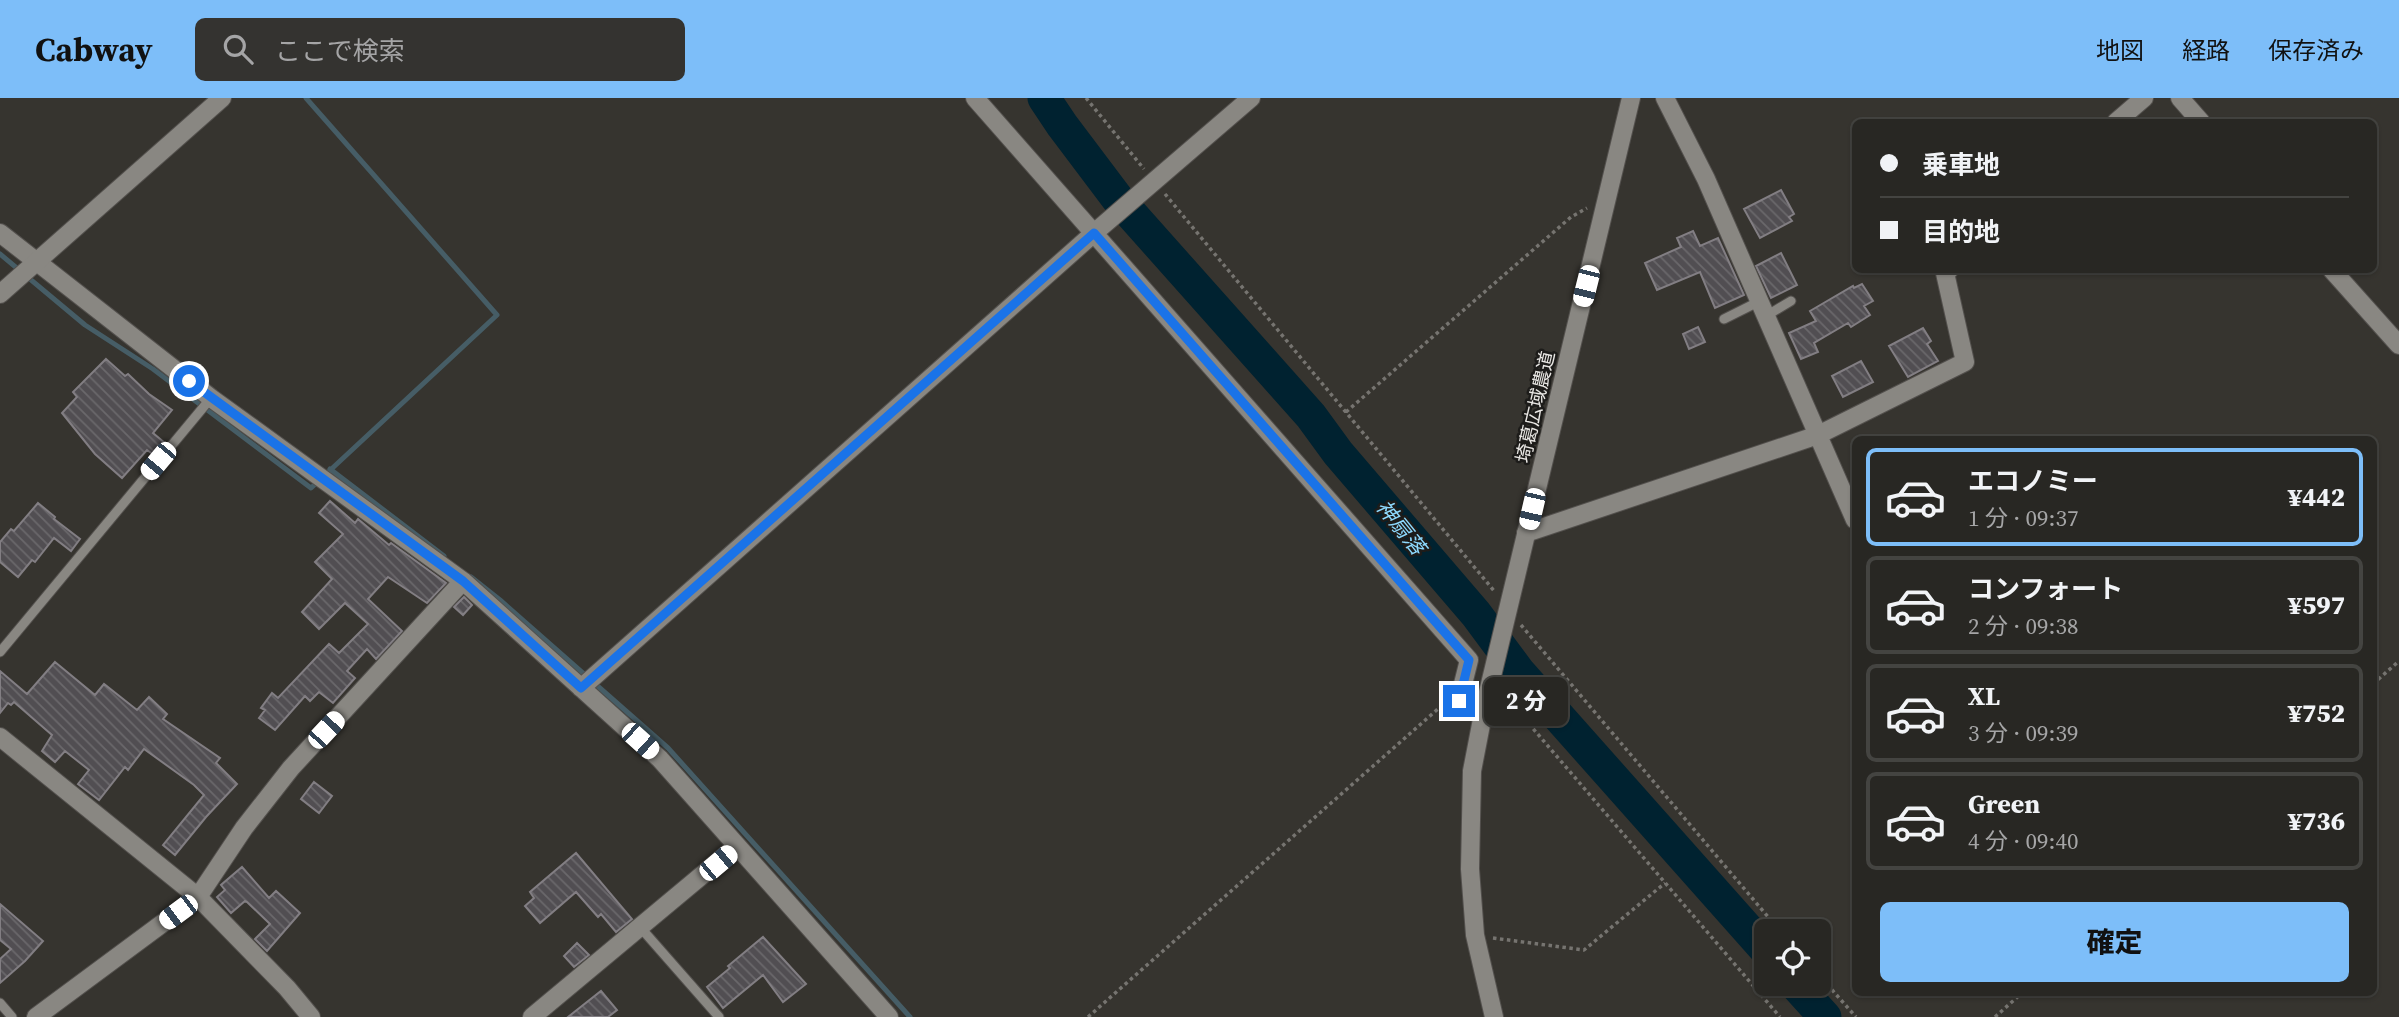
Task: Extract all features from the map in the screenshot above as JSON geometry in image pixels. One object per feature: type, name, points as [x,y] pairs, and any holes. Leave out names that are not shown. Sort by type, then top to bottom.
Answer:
[{"type":"street","points":[[0,293],[222,98]]},
{"type":"street","points":[[975,98],[1469,660],[1459,701],[1484,709]]},
{"type":"street","points":[[581,688],[1094,233],[1251,98]]},
{"type":"street","name":"埼葛広域農道","points":[[1494,1017],[1475,935],[1470,869],[1472,771],[1484,709],[1631,98]]},
{"type":"street","points":[[1665,98],[1706,179],[1852,513]]},
{"type":"street","points":[[2120,119],[2144,98]]},
{"type":"street","points":[[2180,98],[2198,119]]},
{"type":"street","points":[[0,233],[211,398],[463,581],[660,759],[889,1017]]},
{"type":"street","points":[[1526,533],[1818,435],[1965,362],[1945,273]]},
{"type":"street","points":[[2335,273],[2399,345]]},
{"type":"street","points":[[36,1017],[198,897],[244,828],[291,768],[463,581]]},
{"type":"street","points":[[0,737],[198,897],[287,988],[311,1017]]},
{"type":"street","points":[[532,1017],[737,846]]},
{"type":"lane","points":[[1724,319],[1791,301]]},
{"type":"lane","points":[[0,652],[211,398]]},
{"type":"lane","points":[[640,927],[719,1017]]},
{"type":"lane","points":[[0,1003],[12,1017]]},
{"type":"path","points":[[1086,98],[1770,919]]},
{"type":"path","points":[[1346,412],[1571,217],[1607,197]]},
{"type":"path","points":[[2377,680],[2399,661]]},
{"type":"path","points":[[1491,680],[1780,1017]]},
{"type":"path","points":[[1088,1017],[1439,708],[1459,701]]},
{"type":"path","points":[[1475,935],[1584,950],[1665,883]]},
{"type":"path","points":[[1831,989],[1856,1017]]},
{"type":"path","points":[[1995,1017],[2019,996]]},
{"type":"building","points":[[1781,190],[1794,214],[1789,217],[1792,221],[1760,238],[1744,209]]},
{"type":"building","points":[[1693,231],[1700,246],[1718,238],[1744,295],[1715,308],[1700,272],[1657,290],[1645,263],[1681,247],[1677,238]]},
{"type":"building","points":[[1781,253],[1797,285],[1771,298],[1756,266]]},
{"type":"building","points":[[1862,284],[1873,301],[1864,306],[1870,315],[1851,327],[1848,323],[1814,343],[1818,352],[1801,359],[1789,333],[1816,321],[1810,311],[1853,286],[1854,288]]},
{"type":"building","points":[[1698,327],[1705,342],[1689,349],[1683,334]]},
{"type":"building","points":[[1923,328],[1931,341],[1927,344],[1938,361],[1908,377],[1889,346]]},
{"type":"building","points":[[106,359],[172,410],[153,433],[165,443],[154,455],[147,450],[122,478],[95,454],[62,413],[77,397],[73,392]]},
{"type":"building","points":[[1861,361],[1873,382],[1843,397],[1832,376]]},
{"type":"building","points":[[330,501],[355,523],[358,519],[389,545],[391,543],[446,583],[427,603],[388,577],[368,599],[402,631],[376,659],[367,649],[347,671],[355,678],[333,703],[319,692],[310,701],[305,696],[275,730],[259,718],[265,710],[261,708],[272,693],[278,698],[329,644],[339,653],[368,624],[345,603],[319,629],[302,612],[332,579],[315,562],[343,534],[319,513]]},
{"type":"building","points":[[38,503],[80,539],[71,551],[54,538],[35,562],[32,560],[18,577],[0,562],[0,542],[11,529],[14,531]]},
{"type":"building","points":[[464,597],[472,605],[463,615],[454,607]]},
{"type":"building","points":[[55,662],[95,695],[104,684],[137,710],[149,697],[167,714],[163,719],[220,758],[216,763],[237,784],[175,855],[163,845],[204,795],[194,785],[144,749],[128,770],[125,767],[99,800],[78,784],[89,770],[65,751],[55,762],[42,751],[52,735],[14,702],[11,705],[8,703],[0,713],[0,671],[27,694]]},
{"type":"building","points":[[314,782],[332,796],[319,813],[301,799]]},
{"type":"building","points":[[576,853],[632,919],[616,932],[601,914],[598,917],[576,892],[540,923],[525,906],[534,898],[530,892]]},
{"type":"building","points":[[242,867],[269,898],[276,891],[300,913],[267,951],[255,939],[270,924],[247,902],[231,913],[217,897],[225,890],[221,885]]},
{"type":"building","points":[[0,904],[43,941],[0,983],[0,959],[11,949],[0,940]]},
{"type":"building","points":[[763,937],[806,984],[783,1002],[763,975],[723,1008],[707,987]]},
{"type":"building","points":[[577,943],[589,955],[574,967],[564,956]]},
{"type":"building","points":[[601,991],[617,1010],[608,1017],[568,1017]]},
{"type":"waterway","points":[[0,254],[85,325],[153,369],[311,488],[497,315],[306,98]]},
{"type":"waterway","name":"神扇落","points":[[1044,98],[1117,198],[1311,416],[1338,453],[1476,614],[1519,672],[1754,936]]},
{"type":"waterway","points":[[330,469],[444,556]]},
{"type":"waterway","points":[[471,577],[668,748],[910,1017]]},
{"type":"waterway","name":"神扇落","points":[[1806,996],[1825,1017]]},
{"type":"route","points":[[189,381],[463,581],[581,688],[1094,233],[1469,660],[1459,701]]}]
